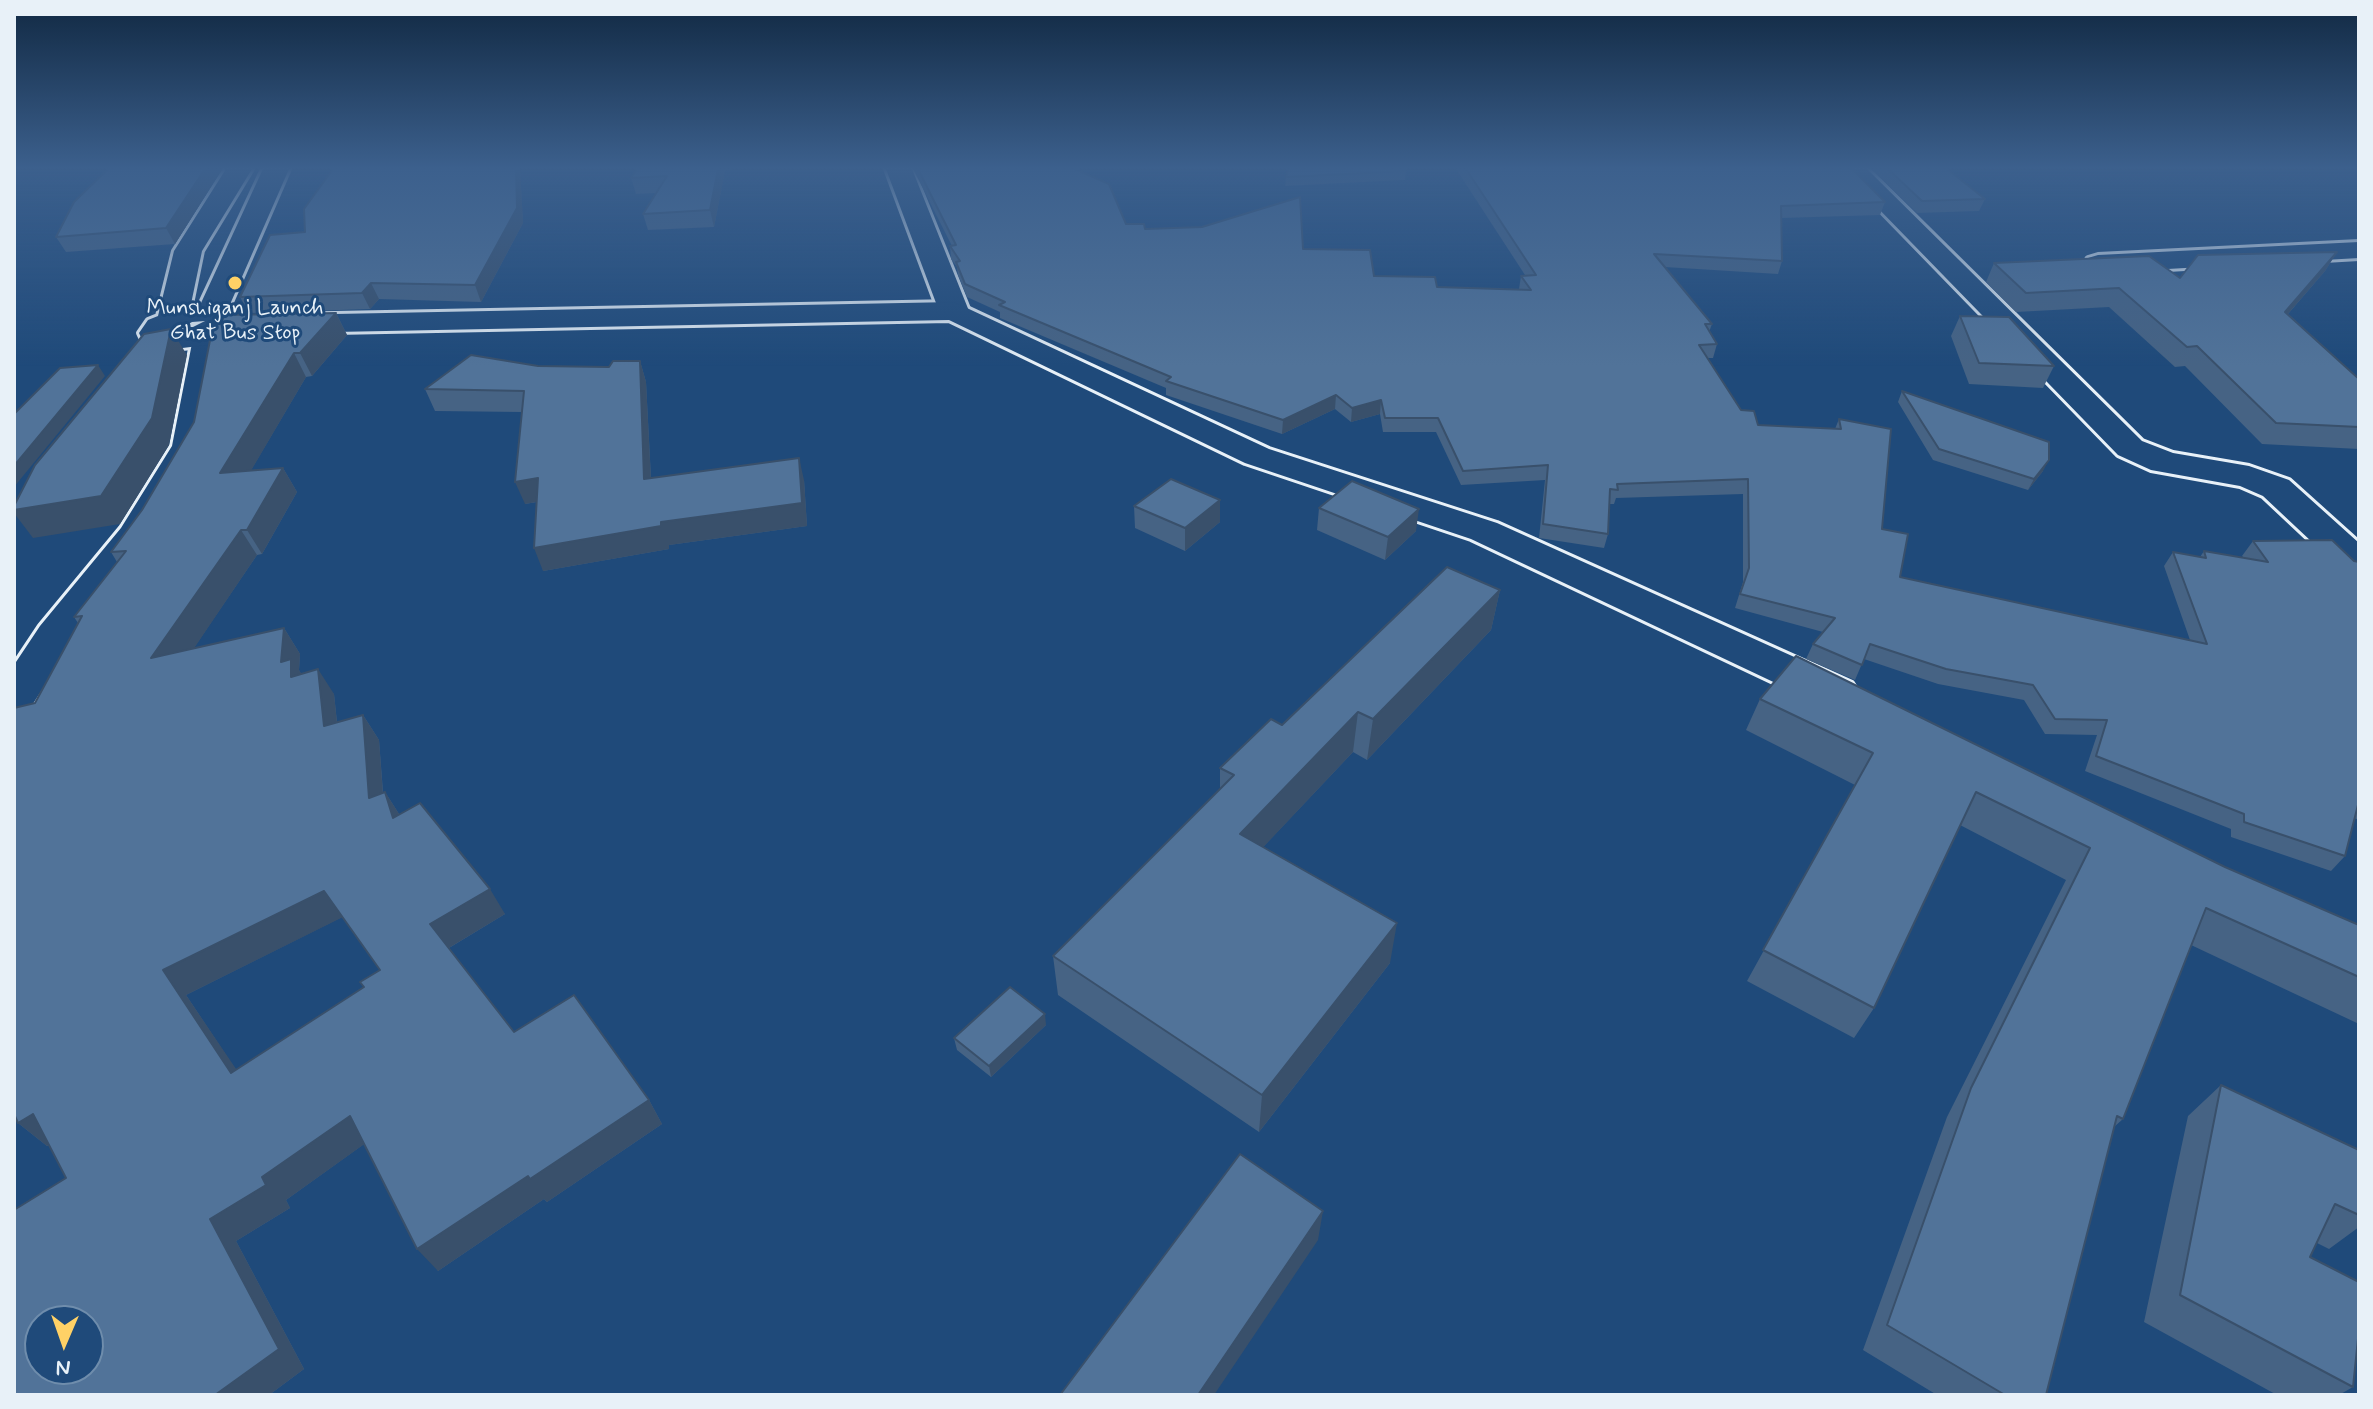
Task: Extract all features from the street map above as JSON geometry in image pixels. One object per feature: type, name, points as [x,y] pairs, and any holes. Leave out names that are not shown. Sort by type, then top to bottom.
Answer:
[{"type":"main road","points":[[198,235],[188,251],[155,340],[183,315],[214,324],[954,311],[1257,456],[1484,531],[1871,709]]},
{"type":"main road","points":[[14,699],[55,636],[137,533],[189,446],[214,324],[250,235]]},
{"type":"main road","points":[[924,235],[954,311]]},
{"type":"main road","points":[[1928,235],[1971,272],[2130,448],[2164,462],[2249,477],[2276,488],[2359,564]]},
{"type":"main road","points":[[2064,266],[2359,250]]},
{"type":"building","points":[[270,235],[502,235],[475,285],[371,283],[362,293],[240,297]]},
{"type":"building","points":[[951,235],[1302,235],[1303,249],[1370,250],[1374,276],[1435,277],[1437,287],[1531,290],[1521,276],[1536,275],[1509,235],[1782,235],[1782,261],[1654,254],[1712,324],[1705,324],[1717,344],[1699,345],[1741,410],[1754,411],[1758,425],[1841,429],[1839,419],[1891,429],[1882,529],[1908,534],[1900,577],[2207,644],[2173,552],[2206,558],[2204,551],[2268,562],[2253,541],[2332,540],[2359,562],[2359,801],[2345,856],[2244,822],[2244,814],[2096,756],[2107,720],[2055,719],[2033,685],[1946,669],[1870,644],[1862,665],[1813,644],[1835,618],[1740,594],[1749,568],[1748,479],[1617,484],[1618,490],[1610,489],[1608,534],[1543,524],[1548,465],[1463,471],[1438,418],[1385,418],[1381,400],[1352,408],[1336,395],[1283,420],[1166,381],[1171,377],[999,305],[1005,302],[965,284],[956,262],[960,261],[950,246],[956,245]]},
{"type":"building","points":[[2337,252],[2285,312],[2359,379],[2359,427],[2276,423],[2197,346],[2187,347],[2119,288],[2026,293],[1994,263],[2149,256],[2180,278],[2198,255]]},
{"type":"building","points":[[336,313],[300,353],[294,353],[220,473],[283,468],[247,530],[241,530],[151,658],[284,628],[281,662],[291,659],[291,677],[318,669],[324,726],[363,715],[369,798],[385,792],[393,818],[420,803],[490,889],[430,924],[514,1032],[574,995],[649,1100],[417,1249],[350,1116],[262,1177],[266,1185],[210,1219],[279,1349],[215,1395],[14,1395],[14,1210],[66,1178],[33,1114],[18,1123],[14,1114],[14,708],[35,703],[82,616],[74,617],[126,551],[111,552],[142,510],[194,422],[213,325],[220,324],[225,315]],"holes":[[[324,891],[380,970],[360,982],[364,987],[231,1073],[163,970]]]},
{"type":"building","points":[[1960,316],[2009,317],[2054,366],[1979,363]]},
{"type":"building","points":[[171,329],[152,418],[101,496],[14,510],[35,465],[144,334]]},
{"type":"building","points":[[471,355],[538,366],[609,367],[613,361],[640,361],[644,479],[799,458],[802,503],[661,522],[661,526],[534,548],[538,478],[515,482],[524,391],[425,389]]},
{"type":"building","points":[[98,365],[14,466],[14,414],[60,368]]},
{"type":"building","points":[[1902,391],[2049,442],[2049,460],[2034,479],[1939,449]]},
{"type":"building","points":[[1171,479],[1220,500],[1185,528],[1134,506]]},
{"type":"building","points":[[1352,481],[1419,509],[1388,537],[1319,508]]},
{"type":"building","points":[[1447,567],[1500,590],[1373,719],[1358,712],[1240,834],[1397,923],[1262,1095],[1053,956],[1234,775],[1220,768],[1271,719],[1282,725]]},
{"type":"building","points":[[1796,656],[2225,867],[2359,925],[2359,977],[2206,908],[2123,1119],[2117,1116],[2046,1395],[2005,1395],[1887,1325],[1971,1088],[2090,848],[1976,792],[1874,1008],[1763,950],[1873,753],[1760,699]]},
{"type":"building","points":[[1010,987],[1045,1014],[989,1066],[954,1038]]},
{"type":"building","points":[[2221,1085],[2359,1150],[2359,1215],[2335,1204],[2310,1257],[2359,1282],[2359,1329],[2353,1387],[2180,1295]]},
{"type":"building","points":[[1240,1154],[1323,1211],[1198,1395],[1060,1395]]},
{"type":"place","name":"Munshiganj Launch Ghat Bus Stop","points":[[235,283]]}]
